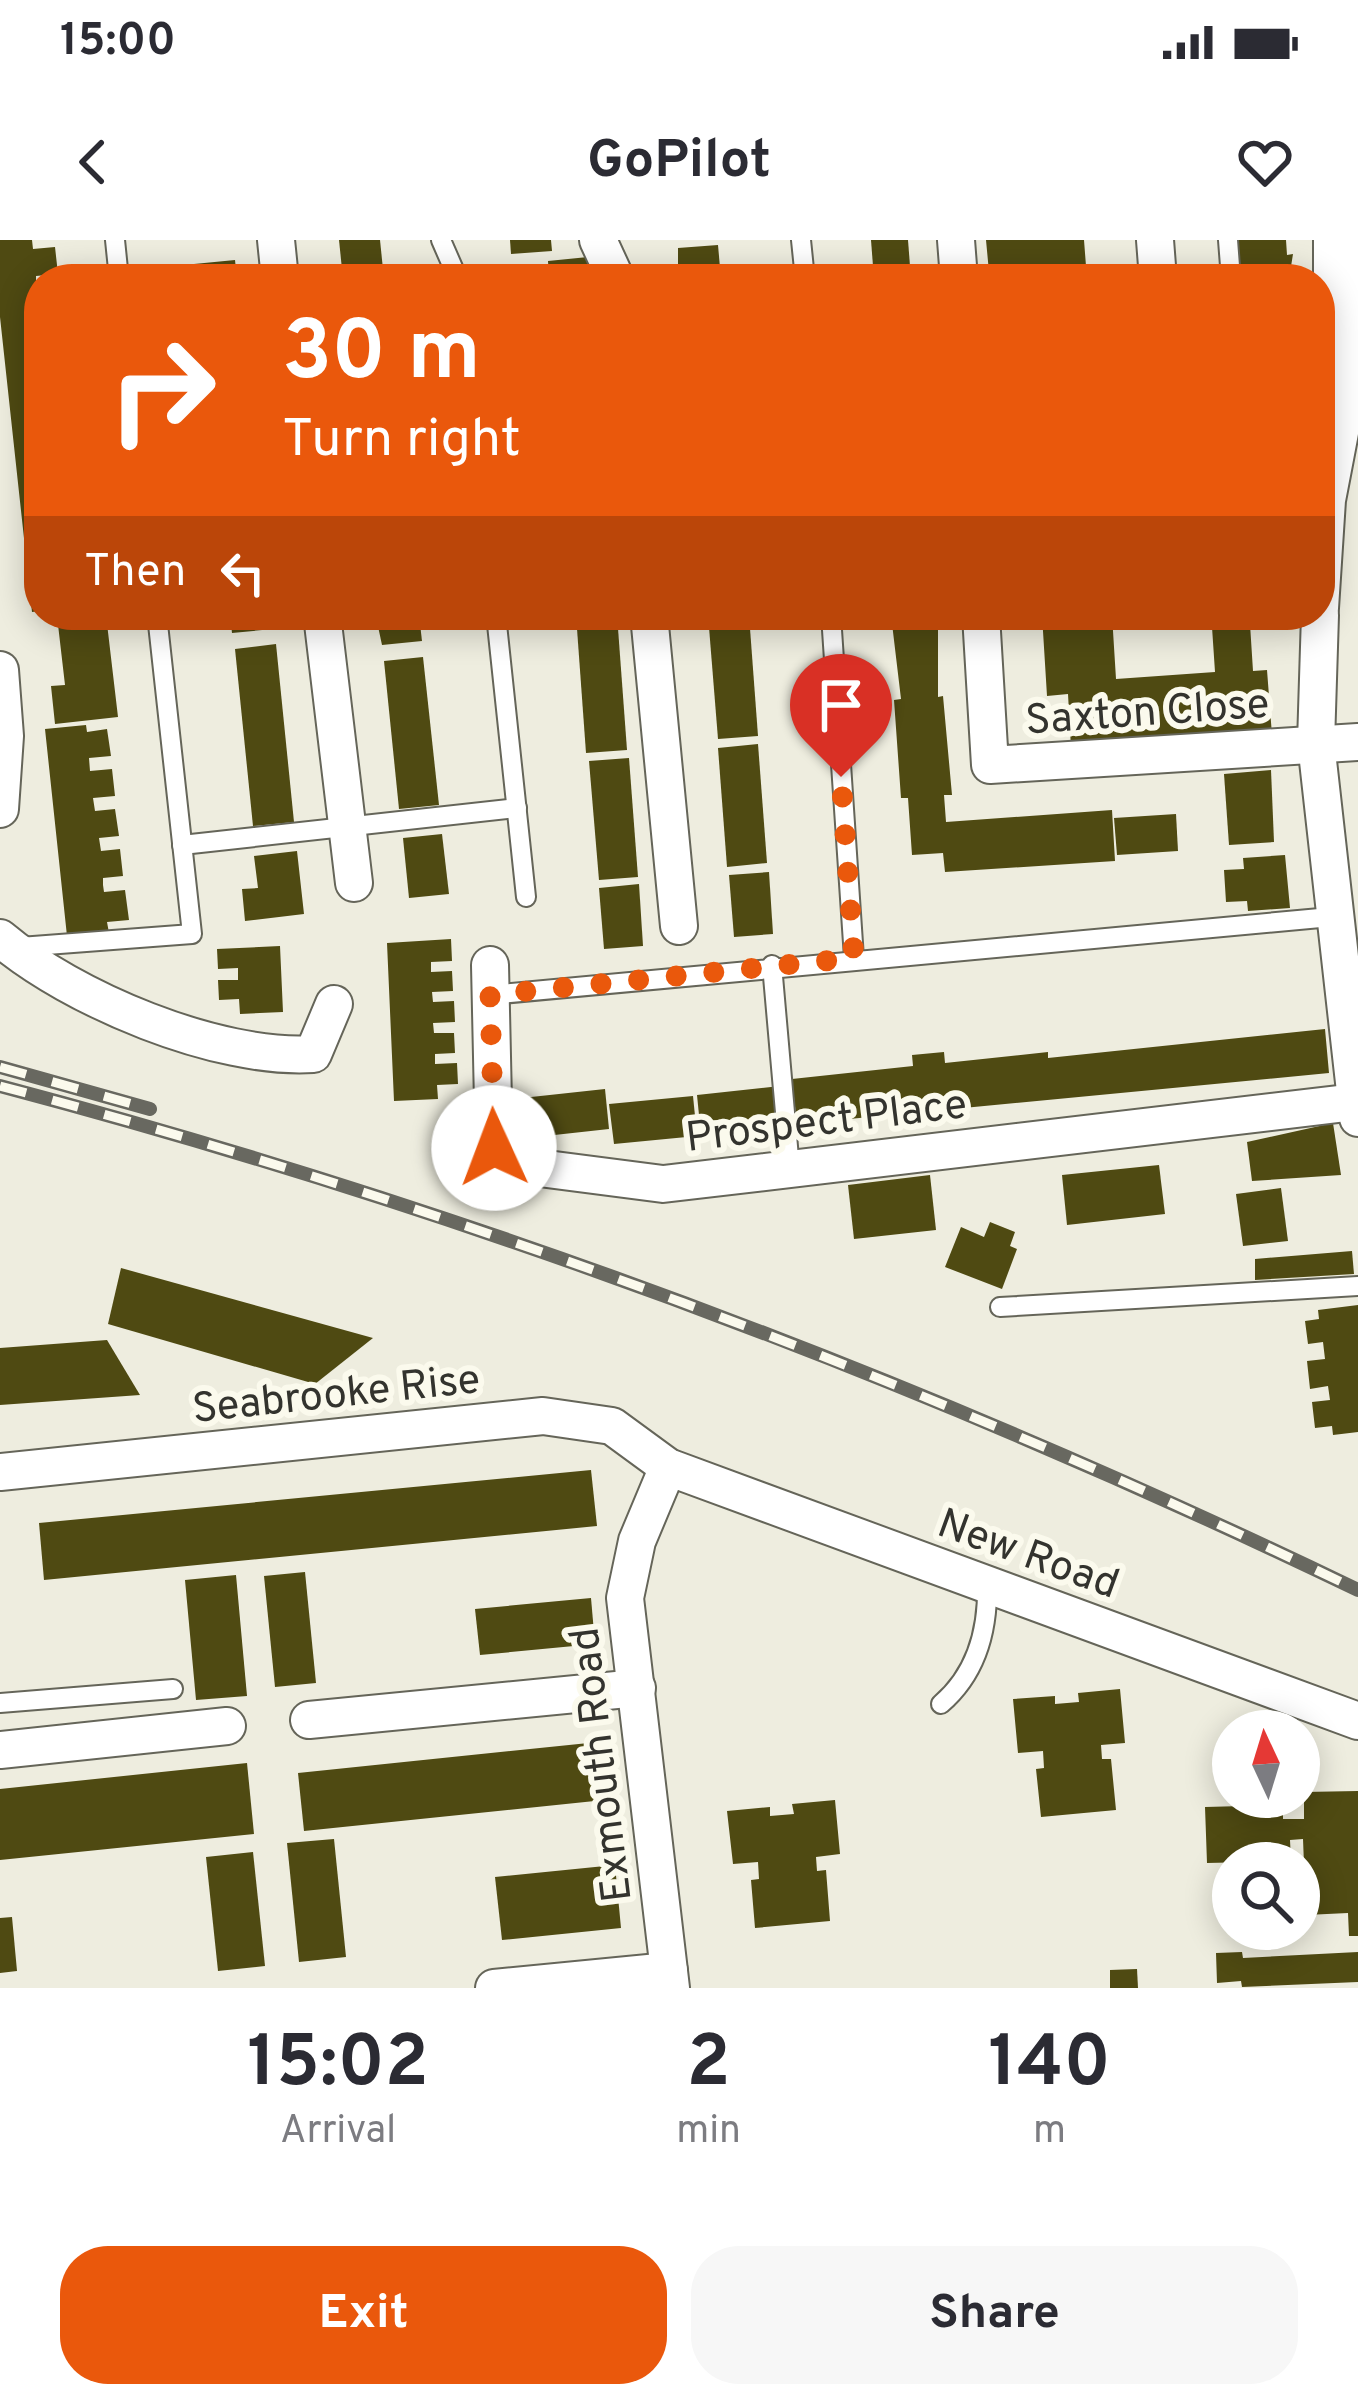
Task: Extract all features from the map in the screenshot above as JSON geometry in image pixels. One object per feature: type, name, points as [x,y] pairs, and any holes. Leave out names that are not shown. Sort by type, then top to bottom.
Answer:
[{"type":"main road","points":[[1344,240],[1344,330],[1354,375]]},
{"type":"street","points":[[1335,463],[1354,375]]},
{"type":"street","points":[[324,630],[354,883]]},
{"type":"street","points":[[650,630],[679,926]]},
{"type":"street","name":"Saxton Close","points":[[982,630],[990,765],[1316,743]]},
{"type":"street","points":[[1319,630],[1316,743],[1331,917],[1352,1035],[1357,1110]]},
{"type":"street","points":[[0,670],[5,736],[0,809]]},
{"type":"street","points":[[1316,743],[1358,742]]},
{"type":"street","points":[[6,942],[42,973],[147,1023],[286,1056],[313,1054],[334,1004]]},
{"type":"street","name":"Prospect Place","points":[[490,980],[494,1148],[516,1165],[663,1184],[1357,1110]]},
{"type":"street","name":"Seabrooke Rise","points":[[0,1472],[544,1416],[612,1426],[668,1467]]},
{"type":"street","name":"New Road","points":[[668,1467],[1358,1721]]},
{"type":"street","name":"Exmouth Road","points":[[668,1467],[637,1541],[625,1598],[670,1980]]},
{"type":"street","points":[[309,1720],[637,1688]]},
{"type":"street","points":[[0,1750],[227,1726]]},
{"type":"street","points":[[494,1988],[670,1980]]},
{"type":"lane","points":[[6,942],[192,934],[159,630]]},
{"type":"lane","points":[[498,630],[526,897]]},
{"type":"lane","points":[[832,630],[854,958]]},
{"type":"lane","points":[[182,845],[517,808]]},
{"type":"lane","points":[[490,980],[772,965],[1331,917]]},
{"type":"lane","points":[[772,965],[790,1169]]},
{"type":"lane","points":[[1000,1306],[1358,1286]]},
{"type":"lane","points":[[941,1704],[965,1684],[988,1622],[987,1585]]},
{"type":"lane","points":[[0,1703],[173,1689]]},
{"type":"building","points":[[0,240],[32,240],[33,249],[55,247],[57,264],[24,264],[24,538],[0,317]]},
{"type":"building","points":[[339,240],[380,240],[382,264],[341,264]]},
{"type":"building","points":[[510,240],[551,240],[552,251],[511,254]]},
{"type":"building","points":[[871,240],[908,240],[910,264],[873,264]]},
{"type":"building","points":[[986,240],[1084,240],[1086,264],[988,264]]},
{"type":"building","points":[[1235,240],[1286,240],[1287,255],[1293,254],[1291,264],[1237,264]]},
{"type":"building","points":[[718,245],[720,264],[678,264],[678,248]]},
{"type":"building","points":[[588,257],[589,264],[548,264]]},
{"type":"building","points":[[59,630],[108,630],[118,717],[55,724],[51,686],[65,685]]},
{"type":"building","points":[[379,630],[421,630],[422,641],[382,645]]},
{"type":"building","points":[[577,630],[618,630],[627,750],[586,753]]},
{"type":"building","points":[[709,630],[750,630],[758,736],[718,739]]},
{"type":"building","points":[[893,630],[938,630],[938,697],[943,696],[952,795],[944,795],[946,822],[1112,810],[1115,861],[945,872],[943,853],[912,855],[908,798],[901,798],[894,700],[901,699]]},
{"type":"building","points":[[1043,630],[1113,630],[1116,679],[1215,672],[1212,630],[1250,630],[1253,671],[1267,670],[1272,735],[1071,748],[1068,694],[1047,696]]},
{"type":"building","points":[[276,644],[294,822],[253,826],[235,649]]},
{"type":"building","points":[[423,657],[439,805],[399,809],[384,661]]},
{"type":"building","points":[[86,725],[87,732],[107,729],[111,756],[89,758],[90,771],[112,769],[115,796],[93,798],[95,811],[115,809],[119,836],[99,838],[101,851],[120,849],[123,876],[103,878],[103,885],[104,892],[125,890],[129,920],[107,922],[109,933],[67,936],[45,729]]},
{"type":"building","points":[[758,744],[767,863],[727,867],[718,748]]},
{"type":"building","points":[[629,758],[638,877],[599,880],[589,761]]},
{"type":"building","points":[[1271,770],[1274,842],[1229,845],[1224,774]]},
{"type":"building","points":[[1176,814],[1178,851],[1117,855],[1114,818]]},
{"type":"building","points":[[442,834],[449,894],[409,898],[403,838]]},
{"type":"building","points":[[297,851],[304,914],[245,921],[242,889],[258,888],[254,856]]},
{"type":"building","points":[[1285,855],[1290,908],[1248,911],[1247,901],[1226,902],[1224,870],[1244,869],[1243,858]]},
{"type":"building","points":[[769,872],[773,934],[734,937],[729,875]]},
{"type":"building","points":[[639,884],[643,946],[604,949],[599,888]]},
{"type":"building","points":[[451,939],[452,961],[431,962],[431,972],[452,971],[453,991],[432,992],[433,1002],[454,1001],[455,1022],[433,1023],[434,1033],[454,1033],[455,1053],[435,1054],[435,1064],[457,1063],[458,1084],[437,1085],[438,1099],[394,1101],[387,943]]},
{"type":"building","points":[[280,946],[283,1012],[240,1014],[239,999],[219,1000],[218,980],[238,980],[238,968],[218,969],[217,949]]},
{"type":"building","points":[[1325,1029],[1329,1073],[797,1124],[792,1079],[913,1066],[912,1055],[944,1052],[945,1063],[1048,1052],[1048,1058]]},
{"type":"building","points":[[780,1086],[784,1126],[701,1135],[697,1095]]},
{"type":"building","points":[[605,1089],[609,1129],[527,1138],[522,1098]]},
{"type":"building","points":[[693,1096],[697,1136],[614,1144],[609,1104]]},
{"type":"building","points":[[1333,1123],[1341,1175],[1252,1181],[1247,1142]]},
{"type":"building","points":[[1159,1165],[1165,1214],[1067,1225],[1062,1175]]},
{"type":"building","points":[[930,1175],[936,1230],[854,1239],[848,1185]]},
{"type":"building","points":[[1281,1188],[1288,1241],[1243,1246],[1236,1194]]},
{"type":"building","points":[[990,1222],[1015,1232],[1010,1246],[1017,1249],[1002,1289],[945,1267],[961,1227],[984,1237]]},
{"type":"building","points":[[1352,1251],[1354,1274],[1255,1280],[1255,1259]]},
{"type":"building","points":[[121,1268],[373,1338],[315,1384],[108,1324]]},
{"type":"building","points":[[1358,1305],[1358,1432],[1333,1435],[1332,1426],[1315,1428],[1312,1402],[1330,1400],[1328,1386],[1310,1389],[1307,1361],[1325,1359],[1323,1342],[1308,1344],[1305,1321],[1319,1319],[1318,1310]]},
{"type":"building","points":[[107,1340],[140,1395],[0,1405],[0,1348]]},
{"type":"building","points":[[591,1470],[597,1526],[44,1580],[39,1523]]},
{"type":"building","points":[[305,1572],[316,1683],[275,1687],[264,1576]]},
{"type":"building","points":[[236,1575],[247,1696],[196,1700],[185,1580]]},
{"type":"building","points":[[591,1598],[595,1644],[480,1655],[475,1609]]},
{"type":"building","points":[[1120,1689],[1125,1743],[1101,1745],[1102,1759],[1111,1759],[1116,1810],[1041,1817],[1036,1769],[1044,1768],[1043,1751],[1018,1753],[1013,1699],[1055,1696],[1055,1704],[1079,1702],[1078,1693]]},
{"type":"building","points":[[608,1741],[614,1799],[304,1831],[298,1773]]},
{"type":"building","points":[[247,1763],[254,1834],[0,1860],[0,1789]]},
{"type":"building","points":[[1358,1791],[1358,1936],[1349,1936],[1348,1913],[1320,1914],[1320,1842],[1212,1842],[1212,1863],[1207,1863],[1205,1807],[1212,1807],[1212,1818],[1320,1818],[1320,1792]]},
{"type":"building","points":[[835,1800],[840,1854],[816,1857],[817,1871],[826,1870],[830,1921],[755,1928],[751,1880],[759,1879],[758,1862],[733,1864],[727,1811],[770,1807],[770,1816],[794,1814],[792,1804]]},
{"type":"building","points":[[334,1839],[346,1957],[299,1962],[287,1843]]},
{"type":"building","points":[[253,1852],[265,1966],[218,1971],[206,1857]]},
{"type":"building","points":[[615,1865],[621,1928],[502,1940],[495,1877]]},
{"type":"building","points":[[12,1917],[17,1971],[0,1973],[0,1918]]},
{"type":"building","points":[[1242,1952],[1243,1958],[1358,1952],[1358,1982],[1242,1987],[1241,1981],[1217,1983],[1216,1953]]},
{"type":"building","points":[[1137,1969],[1138,1988],[1110,1988],[1110,1970]]},
{"type":"railway","points":[[0,1067],[150,1109]]},
{"type":"railway","points":[[0,1086],[348,1187],[691,1306],[1028,1440],[1358,1590]]},
{"type":"route","points":[[494,1148],[490,995],[854,958],[841,777]]}]
